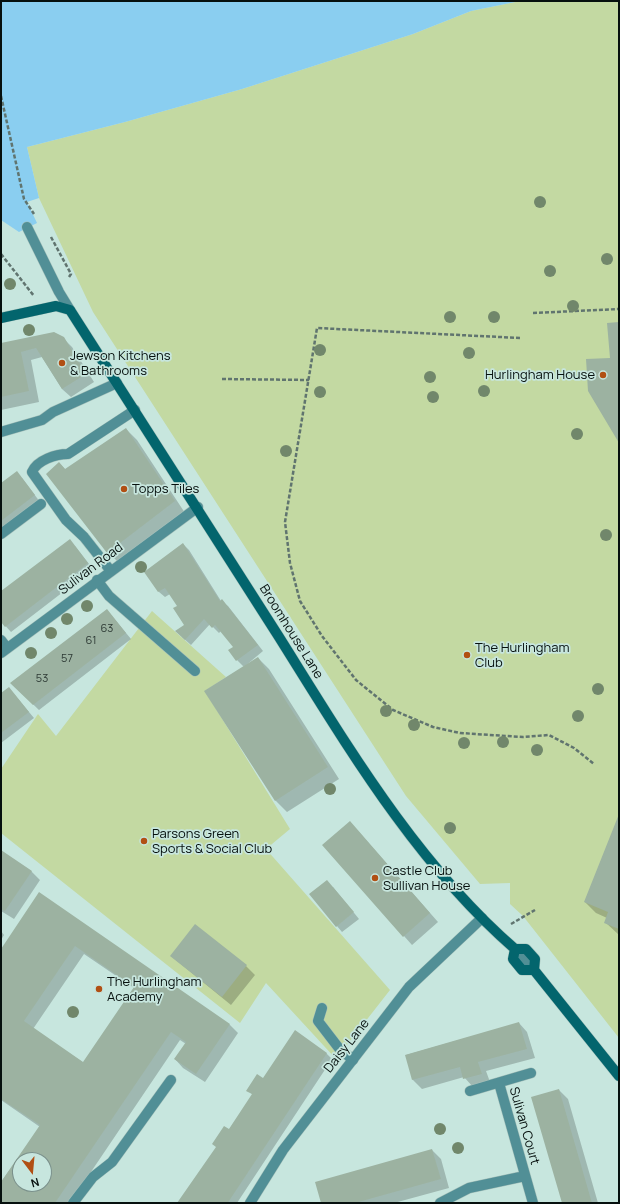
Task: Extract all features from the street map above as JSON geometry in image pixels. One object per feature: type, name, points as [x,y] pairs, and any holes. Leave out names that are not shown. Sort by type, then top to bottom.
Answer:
[{"type":"street","points":[[27,227],[59,292],[70,310]]},
{"type":"street","points":[[1,318],[56,306],[70,310]]},
{"type":"street","name":"Broomhouse Lane","points":[[70,310],[198,507],[335,726],[391,809],[433,862],[482,918],[515,949],[526,949],[536,959],[534,970],[619,1076]]},
{"type":"street","points":[[1,432],[42,420],[53,412],[117,383]]},
{"type":"street","points":[[110,570],[84,537],[66,520],[32,472],[34,467],[56,454],[68,454],[135,410]]},
{"type":"street","points":[[1,534],[41,504]]},
{"type":"street","name":"Sulivan Road","points":[[4,651],[110,570],[198,507]]},
{"type":"street","points":[[97,580],[109,596],[195,670]]},
{"type":"street","points":[[1,640],[4,651]]},
{"type":"street","name":"Daisy Lane","points":[[250,1203],[284,1150],[409,987],[482,918]]},
{"type":"street","points":[[515,949],[513,959],[522,970],[534,970]]},
{"type":"street","points":[[322,1008],[318,1021],[338,1047],[352,1060]]},
{"type":"street","points":[[470,1091],[531,1074]]},
{"type":"street","points":[[73,1203],[93,1178],[112,1162],[171,1080]]},
{"type":"street","name":"Sulivan Court","points":[[499,1083],[533,1203]]},
{"type":"street","name":"Sulivan Court","points":[[440,1203],[469,1188],[525,1176]]},
{"type":"path","points":[[1,96],[24,199],[37,218]]},
{"type":"path","points":[[50,236],[54,242]]},
{"type":"path","points":[[1,254],[45,309]]},
{"type":"path","points":[[533,313],[619,309]]},
{"type":"path","points":[[520,338],[317,328],[285,522],[290,562],[300,601],[322,636],[356,680],[393,710],[433,728],[460,733],[523,737],[549,735],[574,748],[594,764]]},
{"type":"path","points":[[222,379],[309,380]]},
{"type":"path","points":[[498,934],[534,910]]},
{"type":"green space","name":"The Hurlingham Club","points":[[520,1],[619,1],[619,1038],[523,916],[510,904],[510,883],[480,884],[406,796],[93,312],[39,198],[27,147],[125,122],[242,89],[413,34],[471,11]]},
{"type":"green space","name":"Parsons Green Sports & Social Club","points":[[152,611],[226,677],[205,691],[290,829],[266,849],[390,990],[336,1059],[266,983],[240,1023],[1,833],[1,769],[38,714],[56,736]]},
{"type":"water","points":[[1,1],[520,1],[471,11],[413,34],[242,89],[125,122],[27,147],[39,198],[27,202],[37,223],[19,232],[1,220]]},
{"type":"building","name":"Hurlingham House","points":[[619,322],[619,443],[588,391],[586,359],[610,358],[607,323]]},
{"type":"building","points":[[54,332],[64,337],[86,374],[62,389],[36,348],[21,352],[29,391],[1,397],[1,343]]},
{"type":"building","points":[[126,428],[175,501],[107,553],[46,474],[59,462],[65,469]]},
{"type":"building","points":[[17,471],[35,495],[1,521],[1,483]]},
{"type":"building","points":[[70,539],[88,563],[5,627],[1,622],[1,591]]},
{"type":"building","points":[[183,543],[220,601],[222,599],[258,645],[236,661],[228,650],[233,647],[215,625],[212,628],[204,619],[185,640],[175,631],[184,625],[173,608],[177,606],[165,588],[158,592],[144,572]]},
{"type":"building","points":[[107,609],[126,633],[33,705],[10,683]]},
{"type":"building","points":[[258,657],[328,767],[275,801],[204,691]]},
{"type":"building","points":[[9,687],[29,712],[1,733],[1,693]]},
{"type":"building","points":[[619,814],[619,929],[604,923],[608,912],[584,902]]},
{"type":"building","name":"Castle Club Sullivan House","points":[[350,821],[430,913],[403,937],[322,845]]},
{"type":"building","points":[[1,850],[32,871],[5,911],[1,909]]},
{"type":"building","points":[[327,880],[354,912],[336,927],[309,894]]},
{"type":"building","points":[[39,892],[230,1024],[196,1074],[174,1059],[186,1042],[171,1032],[55,1203],[1,1203],[1,1182],[12,1166],[12,1192],[52,1192],[52,1152],[22,1152],[40,1125],[1,1099],[1,949]],"holes":[[[75,946],[134,987],[83,1062],[24,1021]]]},
{"type":"building","points":[[195,924],[247,965],[222,997],[170,956]]},
{"type":"building","points":[[519,1022],[527,1049],[478,1062],[482,1074],[463,1079],[460,1067],[412,1080],[405,1055]]},
{"type":"building","points":[[295,1030],[327,1053],[228,1203],[177,1203],[216,1147],[212,1144],[224,1126],[229,1129],[252,1094],[246,1091],[257,1074],[263,1078]]},
{"type":"building","points":[[559,1089],[592,1203],[562,1203],[531,1097]]},
{"type":"building","points":[[432,1149],[441,1179],[355,1203],[321,1203],[315,1182]]},
{"type":"place","name":"Jewson Kitchens & Bathrooms","points":[[62,363]]},
{"type":"place","name":"Hurlingham House","points":[[603,375]]},
{"type":"place","name":"Topps Tiles","points":[[124,489]]},
{"type":"place","name":"The Hurlingham Club","points":[[467,655]]},
{"type":"place","name":"Parsons Green Sports & Social Club","points":[[144,841]]},
{"type":"place","name":"Castle Club Sullivan House","points":[[375,878]]},
{"type":"place","name":"The Hurlingham Academy","points":[[99,989]]}]
